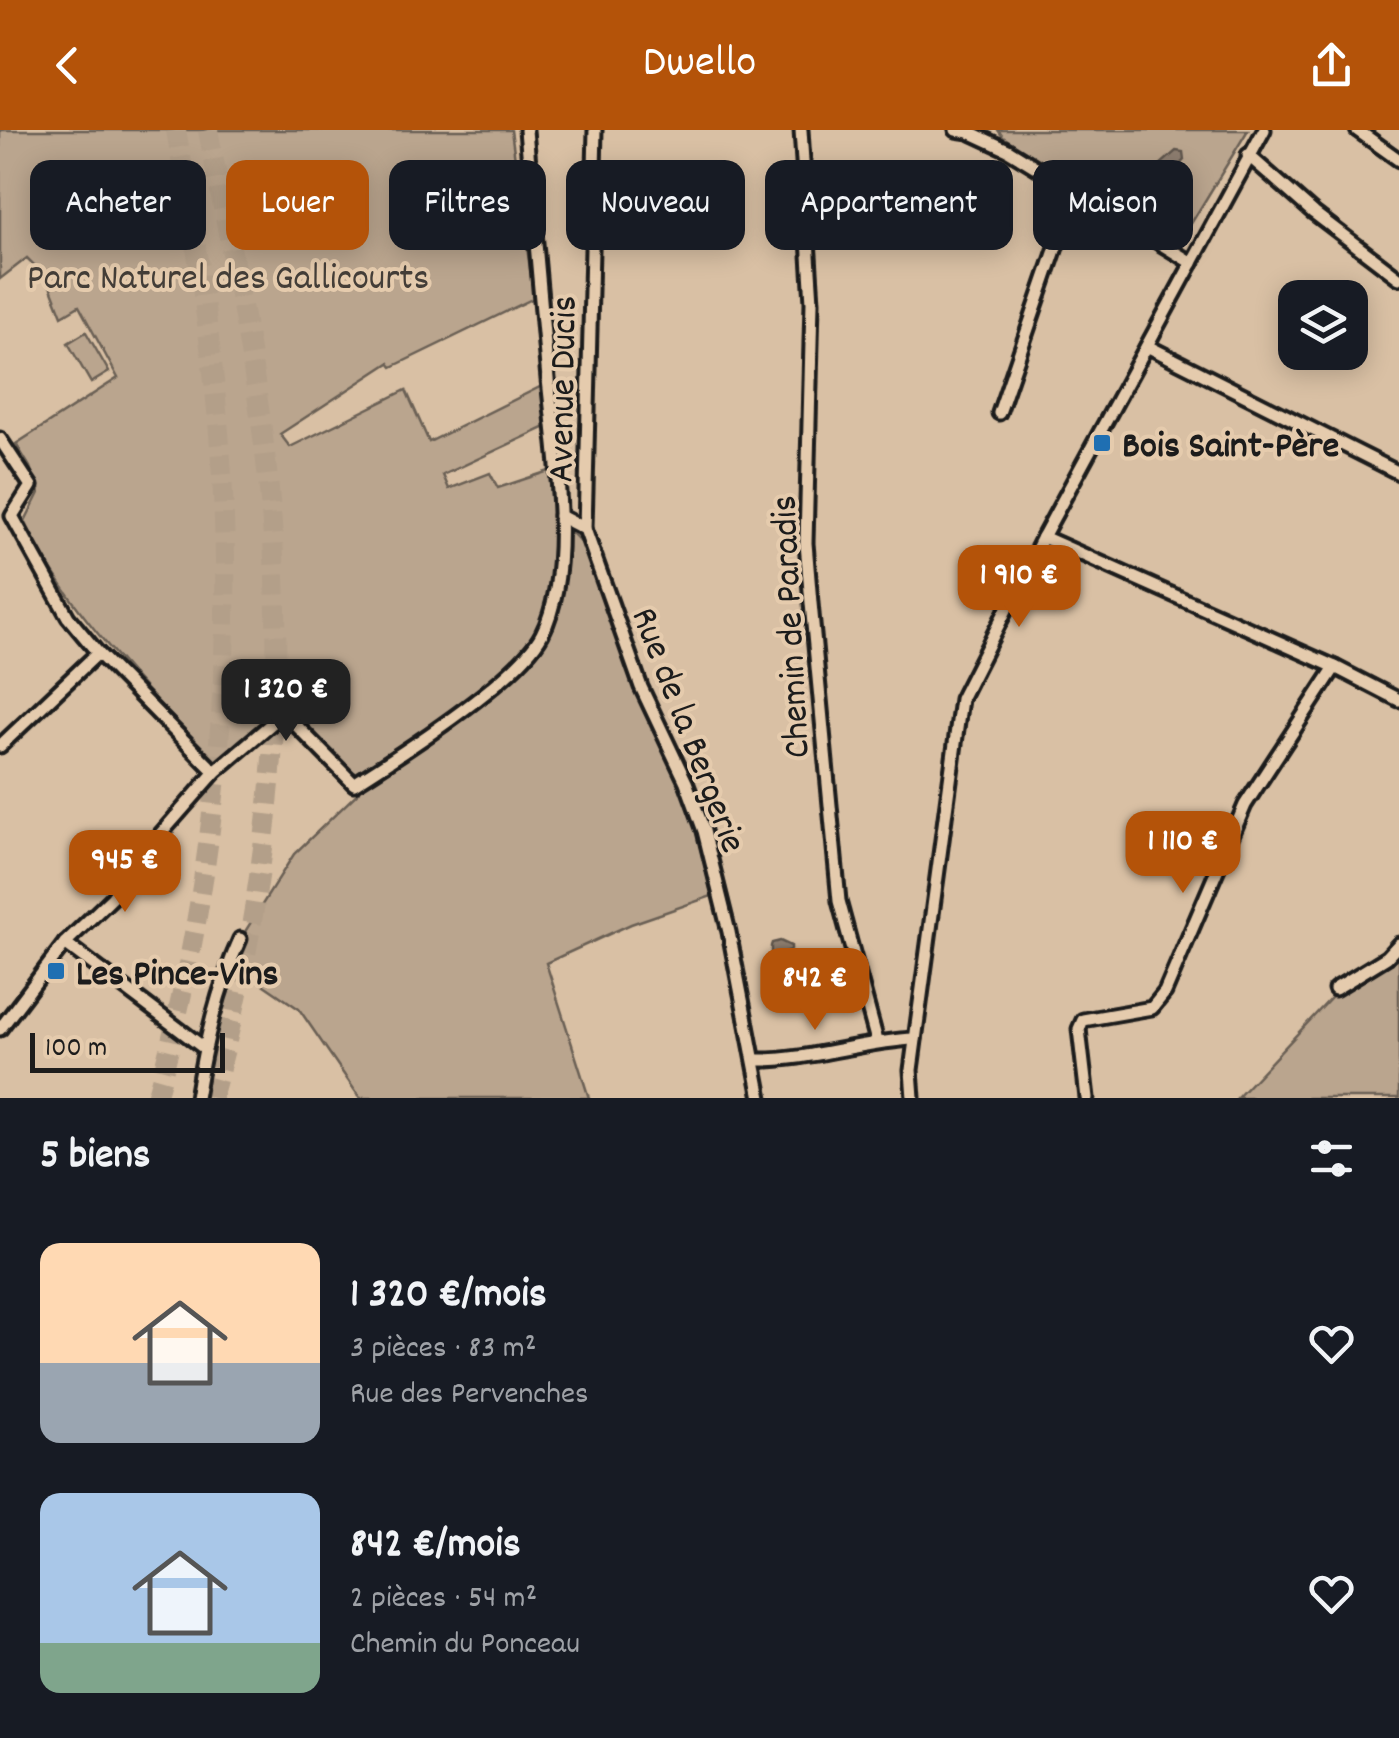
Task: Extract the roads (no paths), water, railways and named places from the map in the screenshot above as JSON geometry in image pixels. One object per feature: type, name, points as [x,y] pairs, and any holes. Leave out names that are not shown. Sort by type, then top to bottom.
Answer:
[{"type":"street","points":[[0,1029],[66,942],[112,898],[150,846],[215,772],[284,713],[354,784],[412,747],[520,664],[541,636],[554,606],[560,516],[526,130]]},
{"type":"street","name":"Avenue Ducis","points":[[585,530],[595,130]]},
{"type":"street","points":[[956,130],[969,132],[1033,164]]},
{"type":"street","points":[[913,1098],[911,1070],[960,699],[1043,537],[1264,130]]},
{"type":"street","points":[[1357,130],[1399,160]]},
{"type":"street","name":"Chemin de Paradis","points":[[802,137],[812,302],[806,543],[839,901],[877,1041]]},
{"type":"street","points":[[1248,154],[1399,278]]},
{"type":"street","points":[[999,413],[1055,250]]},
{"type":"street","points":[[1172,250],[1192,263]]},
{"type":"street","points":[[1147,346],[1399,473]]},
{"type":"street","points":[[0,439],[32,486],[12,516],[68,617],[98,653],[215,772]]},
{"type":"street","points":[[560,516],[585,530]]},
{"type":"street","name":"Rue de la Bergerie","points":[[585,530],[641,688],[686,782],[704,831],[756,1060],[761,1098]]},
{"type":"street","points":[[1043,537],[1335,667],[1399,700]]},
{"type":"street","points":[[0,746],[98,653]]},
{"type":"street","points":[[1088,1098],[1079,1028],[1083,1020],[1152,1008],[1165,992],[1245,805],[1335,667]]},
{"type":"street","points":[[196,1098],[223,976],[240,939]]},
{"type":"street","points":[[66,942],[204,1048]]},
{"type":"street","points":[[1335,989],[1399,944]]},
{"type":"street","points":[[756,1060],[915,1039]]},
{"type":"tunnel","points":[[156,1098],[178,1013],[209,840],[224,663],[223,487],[216,400],[176,130]]},
{"type":"tunnel","points":[[208,130],[265,449],[276,626],[272,763],[256,898],[212,1098]]},
{"type":"place","name":"Bois Saint-Père","points":[[1102,443]]},
{"type":"place","name":"Les Pince-Vins","points":[[56,971]]},
{"type":"park label","name":"Parc Naturel des Gallicourts","points":[[228,275]]}]
